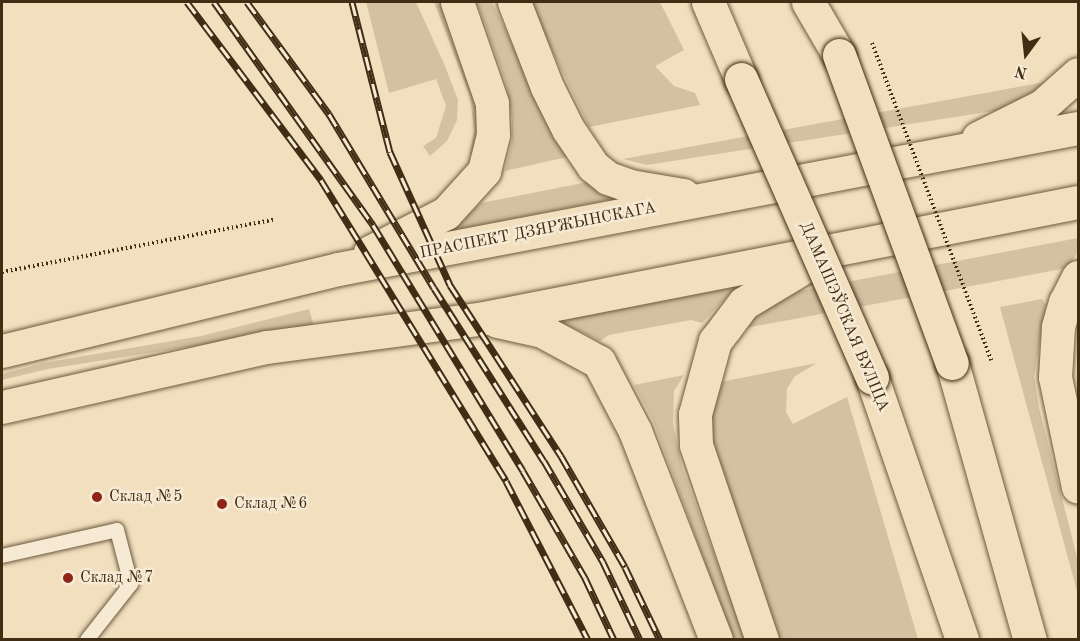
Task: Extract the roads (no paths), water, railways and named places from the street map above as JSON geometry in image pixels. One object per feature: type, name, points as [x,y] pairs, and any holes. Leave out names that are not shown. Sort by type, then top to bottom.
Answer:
[{"type":"main road","points":[[338,269],[446,213],[484,171],[493,135],[492,104],[456,2]]},
{"type":"main road","points":[[514,2],[547,87],[568,129],[593,166],[608,178],[654,192],[730,194]]},
{"type":"main road","name":"ДАМАШЭЎСКАЯ ВУЛІЦА","points":[[708,2],[872,378],[962,639]]},
{"type":"main road","points":[[813,6],[838,55],[952,363],[1030,639]]},
{"type":"main road","points":[[945,156],[1042,106],[1078,74]]},
{"type":"main road","name":"ПРАСПЕКТ ДЗЯРЖЫНСКАГА","points":[[2,351],[338,269],[730,194],[945,156],[1078,128]]},
{"type":"main road","points":[[2,407],[267,347],[484,318],[1078,202]]},
{"type":"main road","points":[[762,639],[696,445],[698,395],[715,341],[744,303],[771,284],[845,246]]},
{"type":"main road","points":[[1078,277],[1065,302],[1058,327],[1055,377],[1078,487]]},
{"type":"main road","points":[[484,318],[542,331],[599,362],[635,431],[716,639]]},
{"type":"lane","points":[[2,556],[117,530],[132,584],[87,639]]},
{"type":"railway","points":[[187,2],[321,180],[506,481],[588,640]]},
{"type":"railway","points":[[214,2],[373,225],[523,471],[585,578],[614,640]]},
{"type":"railway","points":[[247,2],[329,114],[434,288],[544,461],[603,562],[640,640]]},
{"type":"railway","points":[[352,2],[390,152],[450,285],[561,456],[625,567],[660,640]]},
{"type":"place","name":"Склад №5","points":[[97,497]]},
{"type":"place","name":"Склад №6","points":[[222,504]]},
{"type":"place","name":"Склад №7","points":[[68,578]]}]
